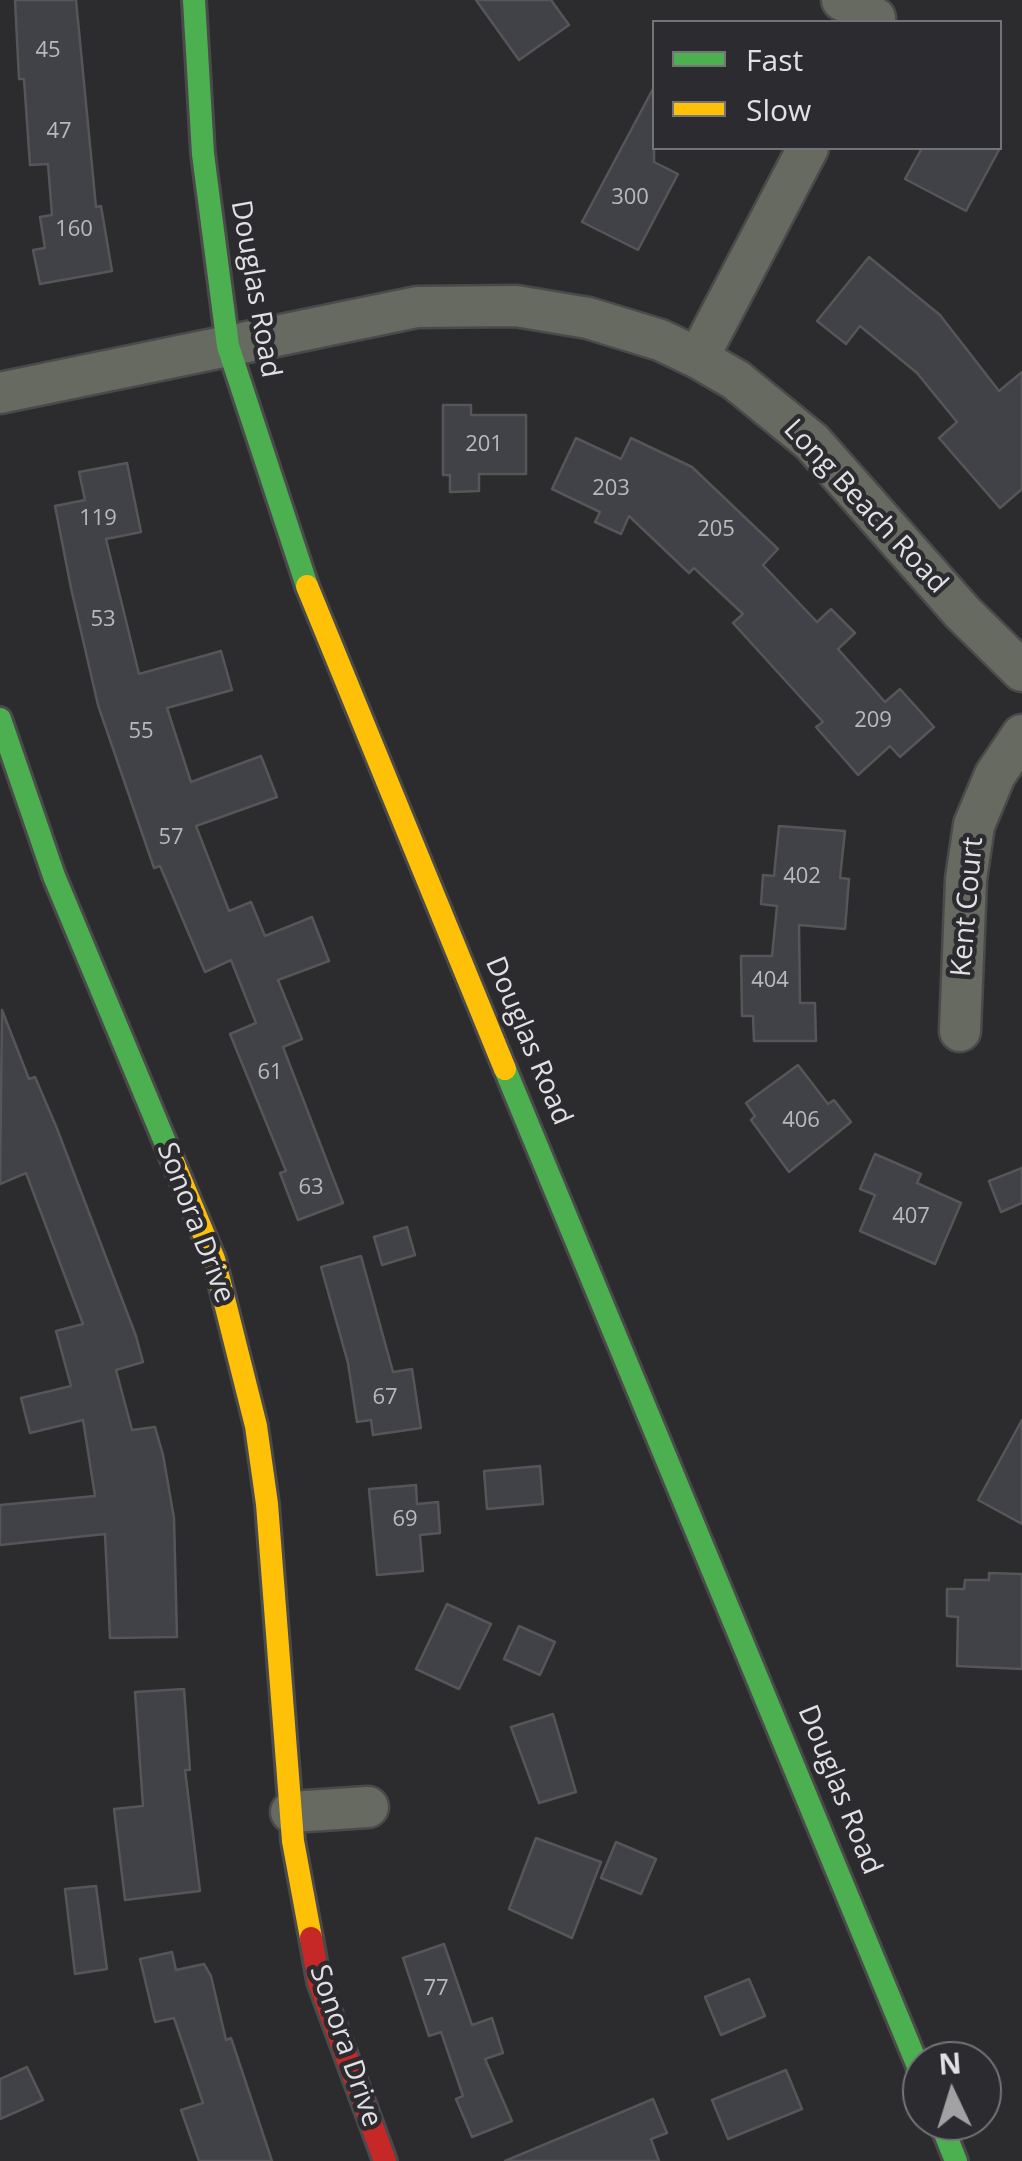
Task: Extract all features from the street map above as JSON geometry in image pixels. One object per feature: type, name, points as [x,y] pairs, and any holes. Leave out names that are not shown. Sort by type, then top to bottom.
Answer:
[{"type":"street","name":"Douglas Road","points":[[194,0],[203,154],[228,346],[313,606],[908,2041]]},
{"type":"street","points":[[698,358],[807,150]]},
{"type":"street","name":"Long Beach Road","points":[[0,394],[315,324],[417,307],[516,306],[588,318],[660,340],[736,380],[812,442],[962,612],[1022,671]]},
{"type":"street","name":"Sonora Drive","points":[[0,720],[54,876],[214,1259],[227,1302],[256,1426],[267,1504],[290,1812],[319,1982],[386,2161]]},
{"type":"street","name":"Kent Court","points":[[960,1031],[966,879],[974,826],[995,775],[1022,735]]},
{"type":"street","points":[[290,1812],[368,1807]]},
{"type":"building","points":[[15,0],[76,0],[96,207],[101,206],[112,271],[40,284],[33,250],[45,248],[40,217],[52,215],[48,164],[30,165],[24,79],[19,79]]},
{"type":"building","points":[[476,0],[551,0],[569,25],[519,60]]},
{"type":"building","points":[[652,91],[654,162],[678,174],[638,250],[582,222]]},
{"type":"building","points":[[921,150],[999,150],[966,211],[905,179]]},
{"type":"building","points":[[869,257],[940,315],[999,391],[1022,372],[1022,489],[1000,508],[939,438],[957,422],[917,373],[860,326],[846,344],[817,321]]},
{"type":"building","points":[[443,405],[471,405],[471,415],[526,415],[526,474],[479,474],[479,491],[450,492],[450,475],[443,475]]},
{"type":"building","points":[[576,438],[621,459],[631,438],[692,467],[778,549],[763,565],[817,622],[831,609],[855,633],[838,649],[885,702],[900,689],[934,727],[900,757],[890,746],[858,775],[816,727],[823,722],[733,623],[743,614],[694,568],[689,573],[629,516],[621,534],[595,522],[600,512],[552,489]]},
{"type":"building","points":[[127,463],[141,532],[106,539],[139,674],[221,651],[232,690],[167,708],[191,782],[261,756],[277,797],[196,826],[229,911],[251,902],[265,936],[312,917],[329,961],[278,980],[302,1039],[283,1047],[343,1203],[298,1220],[280,1173],[286,1171],[230,1034],[256,1023],[231,960],[205,972],[160,866],[154,868],[98,705],[71,588],[55,506],[85,500],[79,472]]},
{"type":"building","points":[[779,826],[845,831],[840,878],[849,879],[845,929],[799,925],[800,1003],[815,1003],[816,1041],[754,1041],[753,1016],[742,1016],[741,956],[772,956],[777,906],[761,904],[763,875],[774,876]]},
{"type":"building","points":[[2,1010],[29,1079],[35,1077],[56,1126],[136,1336],[143,1362],[116,1370],[132,1430],[155,1427],[163,1455],[174,1518],[177,1637],[110,1638],[105,1534],[0,1545],[0,1505],[95,1496],[83,1420],[30,1433],[21,1398],[71,1386],[56,1331],[83,1324],[26,1173],[0,1184]]},
{"type":"building","points":[[798,1065],[828,1104],[834,1100],[851,1122],[789,1172],[751,1120],[755,1116],[746,1103]]},
{"type":"building","points":[[875,1154],[921,1174],[917,1183],[961,1203],[935,1264],[860,1231],[875,1195],[860,1189]]},
{"type":"building","points":[[1022,1168],[1022,1203],[1001,1212],[989,1181]]},
{"type":"building","points":[[407,1227],[415,1255],[382,1265],[374,1237]]},
{"type":"building","points":[[361,1256],[393,1372],[412,1369],[421,1428],[373,1435],[371,1420],[357,1422],[348,1363],[321,1267]]},
{"type":"building","points":[[1022,1420],[1022,1524],[978,1500]]},
{"type":"building","points":[[540,1466],[543,1504],[487,1509],[484,1471]]},
{"type":"building","points":[[416,1485],[417,1504],[438,1502],[440,1533],[420,1535],[423,1571],[377,1575],[369,1489]]},
{"type":"building","points":[[989,1573],[1022,1574],[1022,1669],[957,1666],[958,1617],[947,1616],[947,1589],[964,1589],[965,1580],[989,1580]]},
{"type":"building","points":[[447,1604],[491,1624],[459,1689],[416,1669]]},
{"type":"building","points":[[519,1626],[555,1642],[540,1675],[504,1659]]},
{"type":"building","points":[[184,1689],[190,1770],[185,1770],[200,1891],[125,1900],[114,1809],[143,1806],[135,1692]]},
{"type":"building","points":[[553,1714],[576,1792],[539,1803],[511,1727]]},
{"type":"building","points":[[536,1838],[601,1862],[572,1938],[509,1909]]},
{"type":"building","points":[[616,1842],[656,1859],[641,1894],[601,1878]]},
{"type":"building","points":[[96,1886],[107,1969],[75,1974],[65,1889]]},
{"type":"building","points":[[444,1944],[472,2025],[492,2018],[503,2053],[485,2059],[512,2121],[472,2137],[456,2099],[463,2096],[441,2032],[429,2036],[403,1958]]},
{"type":"building","points":[[172,1952],[176,1970],[204,1964],[211,1976],[226,2040],[231,2038],[272,2161],[199,2161],[181,2110],[203,2103],[174,2018],[155,2022],[140,1959]]},
{"type":"building","points":[[749,1979],[765,2016],[721,2035],[705,1997]]},
{"type":"building","points":[[27,2067],[43,2100],[0,2119],[0,2079]]},
{"type":"building","points":[[786,2070],[802,2109],[728,2139],[712,2100]]},
{"type":"building","points":[[653,2099],[667,2133],[651,2139],[659,2161],[505,2161]]},
{"type":"traffic: fast","points":[[194,0],[203,154],[228,346],[307,586]]},
{"type":"traffic: fast","points":[[0,719],[54,876],[170,1154]]},
{"type":"traffic: fast","points":[[505,1069],[908,2041]]},
{"type":"traffic: fast","points":[[948,2141],[956,2161]]},
{"type":"traffic: slow","points":[[307,586],[505,1069]]},
{"type":"traffic: slow","points":[[170,1154],[214,1259],[256,1426],[267,1504],[293,1841],[311,1938]]},
{"type":"traffic: jam","points":[[311,1938],[319,1982],[385,2161]]}]
